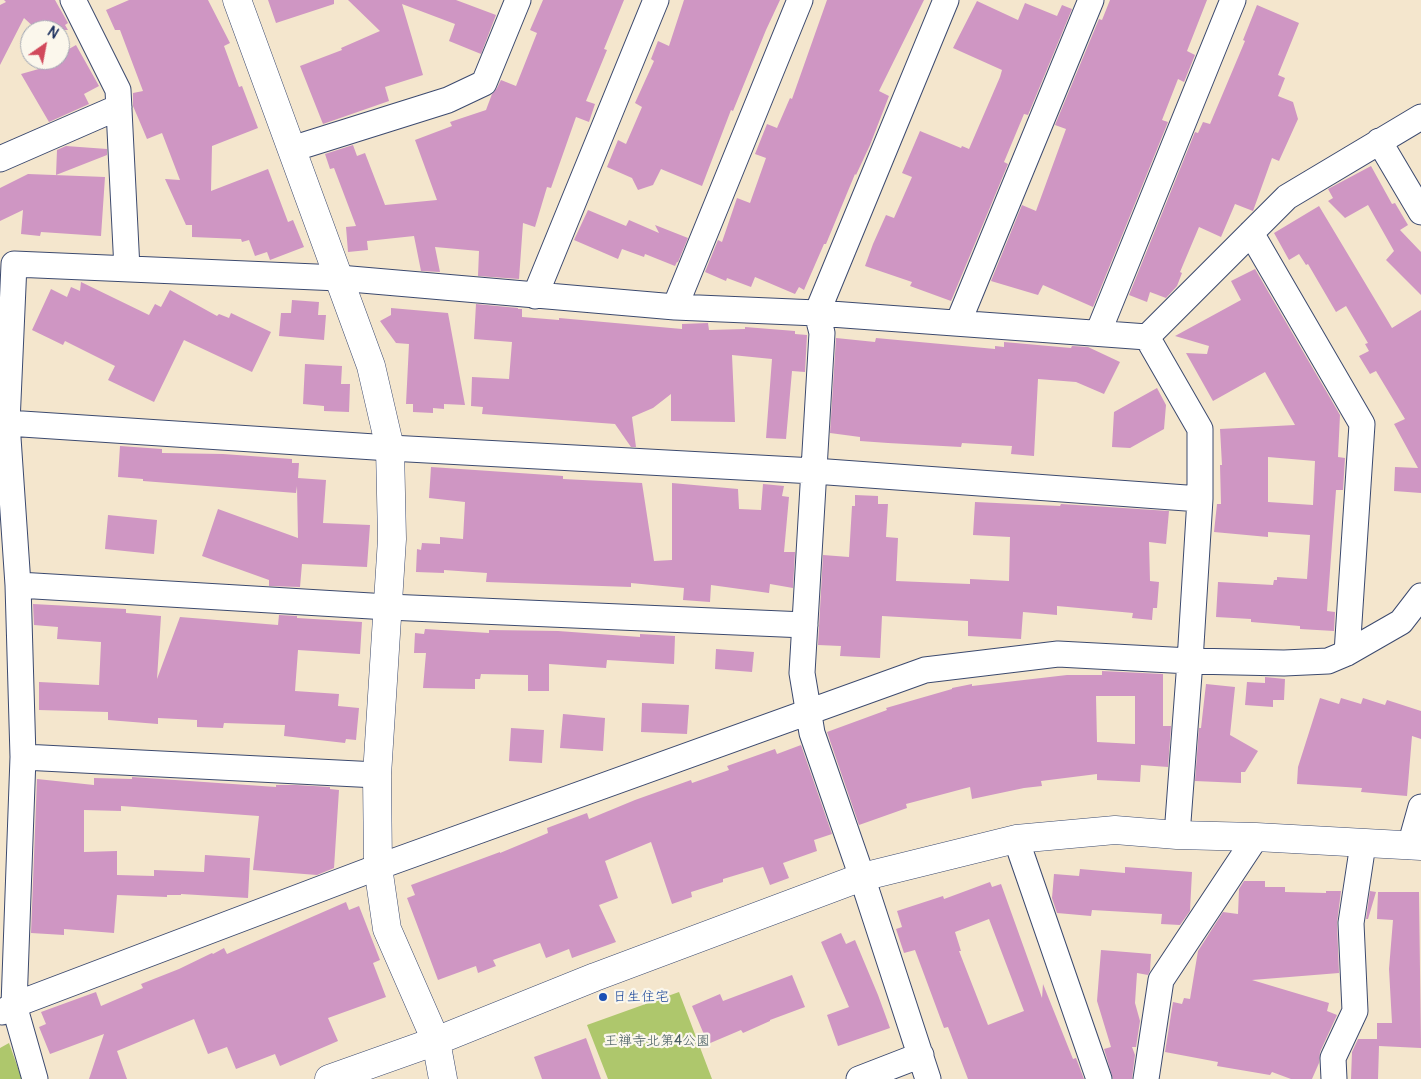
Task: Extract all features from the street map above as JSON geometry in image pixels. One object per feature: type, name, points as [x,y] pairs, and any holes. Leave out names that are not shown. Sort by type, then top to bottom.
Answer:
[{"type":"street","points":[[73,0],[118,90],[127,269]]},
{"type":"street","points":[[237,0],[371,366],[390,448],[392,539],[377,775],[378,867],[387,929],[436,1041],[443,1079]]},
{"type":"street","points":[[292,149],[448,100],[484,83],[518,0]]},
{"type":"street","points":[[534,296],[656,0]]},
{"type":"street","points":[[675,307],[800,0]]},
{"type":"street","points":[[928,1079],[862,877],[812,733],[802,674],[822,333],[817,313],[946,0]]},
{"type":"street","points":[[958,323],[1090,0]]},
{"type":"street","points":[[1098,333],[1233,0]]},
{"type":"street","points":[[0,159],[119,107]]},
{"type":"street","points":[[35,1079],[7,1009],[23,757],[18,585],[7,423],[14,264],[339,278],[675,307],[817,313],[1147,337],[1287,197],[1421,117]]},
{"type":"street","points":[[1379,141],[1421,212]]},
{"type":"street","points":[[1251,233],[1362,424],[1347,654]]},
{"type":"street","points":[[1147,337],[1200,429],[1200,499],[1177,835]]},
{"type":"street","points":[[7,423],[390,448],[814,471],[1200,499]]},
{"type":"street","points":[[18,585],[388,607],[805,625]]},
{"type":"street","points":[[7,1009],[378,867],[925,670],[1058,654],[1190,661],[1284,663],[1328,660],[1347,654],[1401,622],[1421,596]]},
{"type":"street","points":[[23,757],[377,775]]},
{"type":"street","points":[[329,1079],[436,1041],[595,978],[862,877],[1016,839],[1116,830],[1177,835],[1256,837],[1415,846],[1421,808]]},
{"type":"street","points":[[1146,1079],[1161,980],[1256,837]]},
{"type":"street","points":[[1016,839],[1099,1079]]},
{"type":"street","points":[[1334,1079],[1333,1058],[1355,1011],[1351,923],[1363,844]]},
{"type":"street","points":[[859,1079],[921,1055]]},
{"type":"green space","name":"王禅寺北第4公園","points":[[679,992],[712,1079],[608,1079],[587,1025]]},
{"type":"green space","points":[[9,1043],[22,1079],[0,1079],[0,1048]]},
{"type":"building","points":[[4,0],[55,0],[66,20],[26,20],[24,18],[20,20],[20,26],[0,65],[0,5],[6,2]]},
{"type":"building","points":[[129,0],[208,0],[230,43],[224,46],[239,87],[242,86],[258,128],[212,146],[211,191],[268,169],[288,222],[293,220],[304,247],[270,260],[267,252],[255,256],[249,240],[242,242],[241,239],[192,237],[192,225],[186,225],[165,179],[180,180],[162,133],[147,139],[133,106],[133,93],[143,91],[120,30],[115,30],[106,10]]},
{"type":"building","points":[[268,0],[334,0],[334,4],[276,23]]},
{"type":"building","points":[[348,0],[456,0],[496,15],[481,54],[449,41],[455,24],[402,4],[423,75],[385,87],[389,101],[323,124],[300,66],[342,50],[341,48],[380,31]]},
{"type":"building","points":[[543,0],[624,0],[604,49],[607,50],[586,101],[595,104],[589,122],[576,117],[551,188],[547,187],[535,227],[523,223],[519,279],[478,276],[479,251],[435,247],[440,272],[421,271],[414,236],[367,241],[368,250],[348,252],[346,227],[356,226],[334,168],[330,169],[325,154],[353,145],[357,156],[365,153],[385,205],[437,200],[415,140],[452,126],[450,122],[486,110],[492,94],[501,80],[516,86],[537,33],[530,30]]},
{"type":"building","points":[[684,0],[780,0],[733,111],[731,110],[702,186],[661,169],[653,185],[638,190],[632,178],[607,167],[618,140],[626,144],[642,107],[635,103],[654,61],[651,59],[658,41],[669,46]]},
{"type":"building","points":[[827,0],[924,0],[879,91],[889,96],[870,145],[855,174],[826,244],[824,244],[804,290],[799,287],[795,294],[755,277],[751,287],[727,278],[726,281],[705,272],[718,240],[722,242],[737,198],[750,203],[766,158],[755,154],[767,124],[777,128],[790,98],[792,99]]},
{"type":"building","points":[[1110,0],[1207,0],[1187,51],[1195,55],[1184,82],[1178,79],[1162,120],[1168,122],[1093,307],[1043,285],[1038,295],[991,281],[1022,205],[1036,211],[1066,129],[1055,125],[1099,19],[1102,20]]},
{"type":"building","points":[[977,1],[1018,20],[1025,3],[1057,16],[1062,5],[1072,9],[1028,115],[1024,114],[1004,162],[1008,164],[951,301],[910,286],[912,282],[865,266],[886,215],[894,218],[912,177],[902,173],[920,131],[961,148],[962,146],[969,149],[1000,77],[1002,70],[953,48]]},
{"type":"building","points":[[1257,5],[1299,23],[1278,75],[1285,78],[1278,96],[1293,102],[1298,119],[1279,161],[1272,158],[1253,211],[1235,204],[1221,237],[1199,227],[1180,272],[1182,273],[1177,286],[1166,298],[1150,292],[1147,302],[1129,295],[1195,132],[1198,133],[1203,122],[1210,124],[1245,41],[1243,40]]},
{"type":"building","points":[[76,45],[99,86],[84,94],[89,104],[49,122],[21,74],[35,70],[70,70],[70,48]]},
{"type":"building","points":[[66,146],[107,149],[107,155],[56,175],[57,150]]},
{"type":"building","points":[[1371,166],[1392,204],[1395,203],[1408,225],[1400,230],[1421,252],[1421,295],[1386,260],[1394,251],[1368,205],[1345,218],[1328,201],[1333,198],[1328,189]]},
{"type":"building","points":[[28,174],[105,177],[101,236],[41,232],[40,236],[21,234],[23,210],[0,221],[0,188]]},
{"type":"building","points":[[1319,206],[1392,328],[1421,310],[1421,493],[1394,491],[1395,467],[1418,468],[1394,424],[1405,419],[1376,371],[1370,374],[1359,356],[1369,351],[1365,344],[1368,343],[1346,306],[1336,312],[1308,264],[1306,265],[1299,254],[1289,260],[1274,233]]},
{"type":"building","points":[[588,210],[626,226],[629,220],[659,233],[655,225],[688,238],[678,262],[675,266],[645,254],[644,257],[622,249],[618,259],[574,240]]},
{"type":"building","points":[[1255,269],[1340,415],[1338,457],[1345,458],[1343,490],[1336,490],[1327,611],[1335,612],[1334,631],[1300,629],[1300,626],[1251,622],[1251,619],[1216,617],[1218,582],[1273,585],[1277,577],[1307,579],[1310,535],[1268,532],[1268,537],[1214,532],[1217,504],[1221,504],[1220,465],[1222,465],[1220,429],[1295,425],[1265,372],[1213,401],[1186,353],[1207,354],[1209,346],[1175,336],[1241,300],[1231,281]],"holes":[[[1268,457],[1315,461],[1313,505],[1268,502]]]},
{"type":"building","points":[[81,282],[149,315],[155,304],[161,307],[170,290],[217,316],[219,314],[229,318],[231,313],[271,332],[252,372],[184,340],[154,402],[108,380],[115,366],[65,341],[63,345],[32,330],[51,289],[67,297],[71,287],[80,291]]},
{"type":"building","points":[[292,300],[319,302],[318,315],[326,315],[324,340],[279,336],[281,313],[291,313]]},
{"type":"building","points":[[476,304],[522,309],[522,317],[559,320],[559,318],[682,329],[682,324],[708,323],[709,330],[745,329],[745,327],[795,331],[795,334],[807,335],[805,372],[792,371],[786,439],[766,438],[772,359],[732,355],[735,422],[671,421],[671,394],[653,408],[632,417],[636,447],[631,447],[615,424],[482,414],[483,407],[471,406],[472,377],[509,379],[512,342],[474,339]]},
{"type":"building","points":[[391,308],[448,313],[465,405],[444,404],[444,409],[433,408],[433,413],[413,412],[413,404],[406,404],[409,344],[396,343],[380,321],[391,315]]},
{"type":"building","points":[[836,338],[875,342],[876,338],[995,349],[995,346],[1004,347],[1004,342],[1071,348],[1072,346],[1088,347],[1120,362],[1104,394],[1076,382],[1038,379],[1034,456],[1011,454],[1012,446],[962,443],[961,447],[860,441],[860,437],[830,433]]},
{"type":"building","points":[[305,364],[342,366],[341,384],[350,384],[349,412],[324,411],[324,406],[303,404]]},
{"type":"building","points":[[1157,388],[1166,405],[1164,429],[1130,448],[1112,447],[1114,412]]},
{"type":"building","points":[[120,446],[162,449],[162,453],[223,454],[292,459],[292,463],[299,463],[298,478],[326,480],[323,523],[370,525],[367,567],[302,564],[300,587],[269,586],[269,580],[202,556],[218,509],[298,538],[297,486],[296,493],[143,481],[143,479],[118,477]]},
{"type":"building","points":[[431,467],[563,476],[563,479],[642,483],[654,561],[672,560],[672,483],[738,489],[739,509],[761,510],[763,484],[784,486],[782,496],[789,497],[784,552],[795,552],[793,588],[770,584],[769,593],[711,585],[710,602],[683,600],[684,588],[631,583],[631,587],[486,582],[487,573],[444,570],[444,573],[416,572],[417,549],[421,550],[422,543],[440,544],[440,537],[463,539],[465,502],[429,498]]},
{"type":"building","points":[[855,495],[878,496],[878,504],[888,504],[886,537],[898,538],[896,581],[970,584],[970,579],[1009,581],[1010,537],[973,535],[975,502],[1060,506],[1061,504],[1169,511],[1166,544],[1149,542],[1150,581],[1159,582],[1157,608],[1153,608],[1152,620],[1132,618],[1133,613],[1057,606],[1057,615],[1023,612],[1021,639],[968,636],[968,621],[882,616],[880,658],[840,656],[841,646],[818,645],[823,555],[849,557],[852,506],[855,506]]},
{"type":"building","points":[[108,515],[157,520],[154,554],[105,549]]},
{"type":"building","points":[[33,604],[126,609],[126,613],[161,616],[157,679],[180,617],[278,625],[279,615],[362,622],[360,654],[298,650],[295,691],[339,694],[338,706],[359,708],[356,740],[346,739],[345,743],[284,736],[285,725],[224,723],[223,728],[197,727],[197,720],[158,718],[158,724],[108,720],[108,712],[39,710],[39,682],[99,685],[101,642],[57,639],[58,627],[34,625]]},
{"type":"building","points":[[425,629],[489,633],[489,630],[558,631],[640,637],[640,634],[675,636],[674,664],[607,660],[606,668],[549,664],[549,691],[528,691],[528,675],[481,674],[480,679],[475,679],[475,689],[423,688],[426,653],[414,653],[415,633],[424,634]]},
{"type":"building","points":[[716,649],[754,652],[752,672],[715,669]]},
{"type":"building","points":[[1102,671],[1163,674],[1163,726],[1171,726],[1168,767],[1141,765],[1140,782],[1097,780],[1097,774],[1041,781],[1042,786],[972,799],[970,787],[906,804],[907,808],[859,825],[827,732],[887,710],[886,708],[952,688],[972,684],[972,686],[1067,675],[1102,675]],"holes":[[[1096,696],[1135,696],[1135,744],[1097,742]]]},
{"type":"building","points":[[1265,677],[1285,679],[1284,700],[1273,700],[1273,707],[1245,705],[1247,682],[1265,683]]},
{"type":"building","points":[[1206,684],[1235,687],[1230,735],[1258,751],[1245,772],[1241,772],[1241,783],[1195,781],[1199,728],[1201,728]]},
{"type":"building","points":[[1320,698],[1339,704],[1341,698],[1361,704],[1363,698],[1385,705],[1387,700],[1421,711],[1421,739],[1412,736],[1407,796],[1361,792],[1362,788],[1297,784],[1298,767]]},
{"type":"building","points":[[642,703],[689,705],[687,734],[641,732]]},
{"type":"building","points":[[563,714],[605,718],[603,751],[560,748]]},
{"type":"building","points":[[511,728],[544,730],[542,763],[509,761]]},
{"type":"building","points":[[801,745],[832,834],[814,840],[817,851],[783,863],[789,878],[770,885],[763,867],[723,879],[723,882],[691,892],[692,897],[672,904],[651,842],[605,861],[618,898],[599,905],[616,942],[572,958],[569,949],[546,958],[540,943],[493,960],[496,966],[478,973],[476,966],[438,980],[407,898],[415,895],[411,885],[500,853],[548,833],[547,828],[587,813],[589,819],[691,780],[692,783],[729,770],[727,766],[775,749],[777,754]]},
{"type":"building","points":[[132,777],[276,787],[276,785],[296,785],[330,787],[330,789],[339,790],[334,868],[317,875],[253,870],[259,816],[121,806],[121,811],[84,810],[84,852],[117,851],[117,875],[154,876],[154,870],[204,872],[205,855],[250,858],[248,898],[181,894],[167,895],[167,897],[117,895],[114,933],[64,929],[64,935],[31,933],[37,779],[94,785],[94,778],[132,779]]},
{"type":"building","points":[[1125,867],[1192,872],[1190,911],[1180,925],[1161,924],[1162,914],[1092,910],[1091,916],[1057,913],[1052,898],[1054,874],[1079,876],[1080,869],[1125,873]]},
{"type":"building","points":[[1244,881],[1265,881],[1265,887],[1285,887],[1285,892],[1326,893],[1326,891],[1341,891],[1337,923],[1339,973],[1252,980],[1329,1003],[1327,1011],[1337,1015],[1320,1052],[1319,1063],[1312,1079],[1291,1079],[1272,1072],[1270,1075],[1217,1066],[1218,1062],[1165,1052],[1173,1002],[1182,1004],[1184,998],[1190,999],[1198,951],[1223,912],[1238,914],[1239,889]]},
{"type":"building","points":[[990,882],[992,887],[1001,884],[1042,998],[1043,984],[1073,1059],[1076,1058],[1084,1079],[968,1079],[948,1027],[944,1028],[915,950],[904,953],[896,929],[902,927],[897,911],[943,896],[944,899]],"holes":[[[989,919],[1024,1011],[988,1025],[959,951],[961,951],[955,932]]]},
{"type":"building","points":[[1370,891],[1376,892],[1368,919],[1366,919]]},
{"type":"building","points":[[1378,892],[1419,892],[1421,1048],[1379,1046],[1378,1079],[1351,1079],[1352,1052],[1358,1039],[1377,1039],[1377,1023],[1392,1023],[1389,969],[1393,920],[1377,919]]},
{"type":"building","points":[[346,902],[349,910],[359,906],[380,960],[373,963],[386,997],[328,1018],[338,1041],[280,1066],[275,1054],[236,1069],[227,1047],[208,1054],[194,1019],[117,1051],[127,1079],[89,1079],[104,1034],[50,1054],[39,1027],[46,1024],[41,1012],[96,992],[101,1006],[143,988],[141,984],[212,953],[224,948],[227,954]]},
{"type":"building","points":[[841,933],[846,944],[855,940],[890,1028],[838,1046],[827,1015],[849,1007],[821,942]]},
{"type":"building","points":[[1101,950],[1151,954],[1148,975],[1137,973],[1135,1003],[1140,1021],[1136,1047],[1132,1047],[1135,1055],[1132,1079],[1113,1079],[1104,1049],[1111,1047],[1097,1001]]},
{"type":"building","points":[[792,975],[805,1007],[770,1020],[743,1033],[741,1030],[708,1044],[692,1006],[720,994],[723,1001]]},
{"type":"building","points":[[586,1038],[601,1079],[542,1079],[534,1057]]},
{"type":"place","name":"日生住宅","points":[[603,997]]}]
